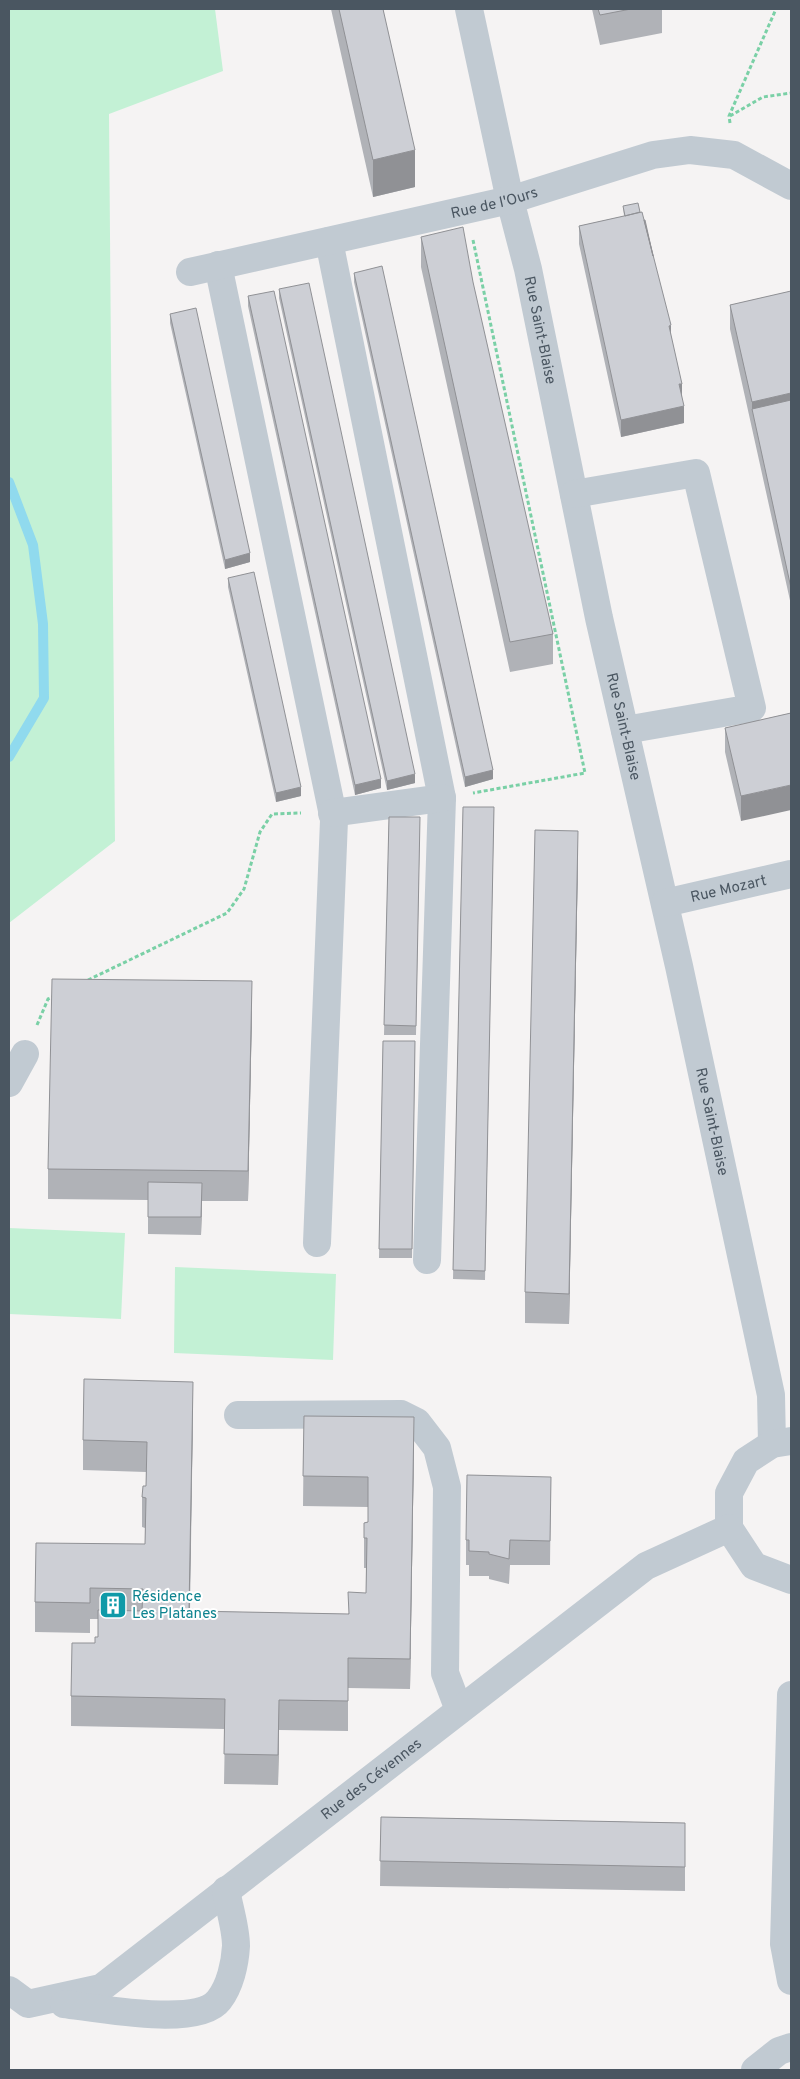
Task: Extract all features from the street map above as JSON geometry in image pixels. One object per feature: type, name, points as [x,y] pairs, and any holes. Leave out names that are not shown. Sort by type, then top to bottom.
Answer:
[{"type":"street","name":"Rue Saint-Blaise","points":[[469,9],[510,200],[528,269],[599,618],[665,903],[770,1396],[782,1443],[746,1461],[729,1493],[729,1528]]},
{"type":"street","name":"Rue de l'Ours","points":[[190,272],[510,200],[653,155],[690,150],[734,155],[791,186]]},
{"type":"street","points":[[330,241],[442,798],[427,1260]]},
{"type":"street","points":[[218,266],[334,820],[317,1243]]},
{"type":"street","points":[[574,494],[696,473],[752,708],[625,730]]},
{"type":"street","points":[[332,813],[442,798]]},
{"type":"street","name":"Rue Mozart","points":[[665,903],[791,874]]},
{"type":"street","points":[[9,1083],[26,1054]]},
{"type":"street","points":[[238,1415],[401,1414],[417,1422],[437,1448],[446,1487],[445,1673],[459,1710]]},
{"type":"street","points":[[729,1528],[754,1566],[791,1580]]},
{"type":"street","name":"Rue des Cévennes","points":[[9,1990],[28,2004],[101,1988],[646,1566],[729,1528]]},
{"type":"street","points":[[791,1695],[784,1944],[791,1981]]},
{"type":"street","points":[[40,2001],[167,2016],[200,2012],[219,2001],[231,1977],[236,1945],[226,1890]]},
{"type":"street","points":[[755,2070],[779,2051],[791,2047]]},
{"type":"path","points":[[734,155],[729,116],[776,9]]},
{"type":"path","points":[[729,116],[763,97],[791,93]]},
{"type":"path","points":[[442,798],[585,773],[466,210]]},
{"type":"path","points":[[81,983],[227,913],[244,889],[260,832],[272,814],[332,813]]},
{"type":"path","points":[[26,1054],[48,999],[56,995]]},
{"type":"green space","points":[[9,9],[215,9],[223,71],[109,114],[115,841],[9,923]]},
{"type":"green space","points":[[9,1228],[125,1233],[121,1319],[9,1314]]},
{"type":"green space","points":[[175,1267],[336,1274],[333,1360],[174,1353]]},
{"type":"building","points":[[339,9],[383,9],[415,150],[373,160]]},
{"type":"building","points":[[598,9],[631,9],[600,15]]},
{"type":"building","points":[[638,203],[640,212],[625,216],[623,206]]},
{"type":"building","points":[[642,212],[671,325],[669,326],[682,384],[679,384],[684,406],[621,420],[579,226]]},
{"type":"building","points":[[644,220],[645,220],[653,256]]},
{"type":"building","points":[[463,227],[473,282],[553,634],[510,642],[421,237]]},
{"type":"building","points":[[382,266],[493,770],[465,777],[354,273]]},
{"type":"building","points":[[309,283],[415,774],[387,781],[279,289]]},
{"type":"building","points":[[274,291],[381,779],[355,785],[248,296]]},
{"type":"building","points":[[791,291],[791,393],[752,402],[730,305]]},
{"type":"building","points":[[196,308],[250,553],[225,560],[170,314]]},
{"type":"building","points":[[791,400],[791,588],[752,409]]},
{"type":"building","points":[[254,572],[301,787],[276,793],[228,578]]},
{"type":"building","points":[[791,713],[791,785],[741,796],[725,728]]},
{"type":"building","points":[[463,807],[494,807],[485,1271],[453,1270]]},
{"type":"building","points":[[389,817],[420,817],[416,1026],[384,1025]]},
{"type":"building","points":[[535,830],[578,831],[569,1294],[525,1292]]},
{"type":"building","points":[[52,979],[252,981],[248,1171],[48,1169]]},
{"type":"building","points":[[383,1041],[415,1041],[412,1249],[379,1249]]},
{"type":"building","points":[[148,1182],[202,1183],[201,1217],[148,1217]]},
{"type":"building","name":"Résidence Les Platanes","points":[[84,1379],[193,1382],[189,1611],[349,1614],[348,1592],[366,1593],[367,1538],[364,1538],[364,1523],[368,1522],[368,1477],[303,1476],[304,1416],[414,1417],[410,1659],[348,1658],[348,1701],[279,1700],[278,1755],[224,1754],[225,1699],[71,1696],[72,1643],[95,1643],[95,1637],[98,1637],[98,1610],[142,1611],[143,1589],[90,1588],[90,1603],[35,1602],[36,1543],[145,1544],[146,1498],[142,1497],[143,1486],[146,1486],[147,1442],[83,1440]]},
{"type":"building","points":[[467,1475],[551,1477],[550,1541],[510,1540],[509,1559],[489,1554],[489,1552],[469,1551],[469,1540],[466,1540]]},
{"type":"building","points":[[381,1817],[685,1823],[685,1867],[380,1861]]},
{"type":"waterway","points":[[9,482],[33,545],[43,624],[44,698],[9,757]]},
{"type":"place","name":"Résidence Les Platanes","points":[[113,1605]]}]
